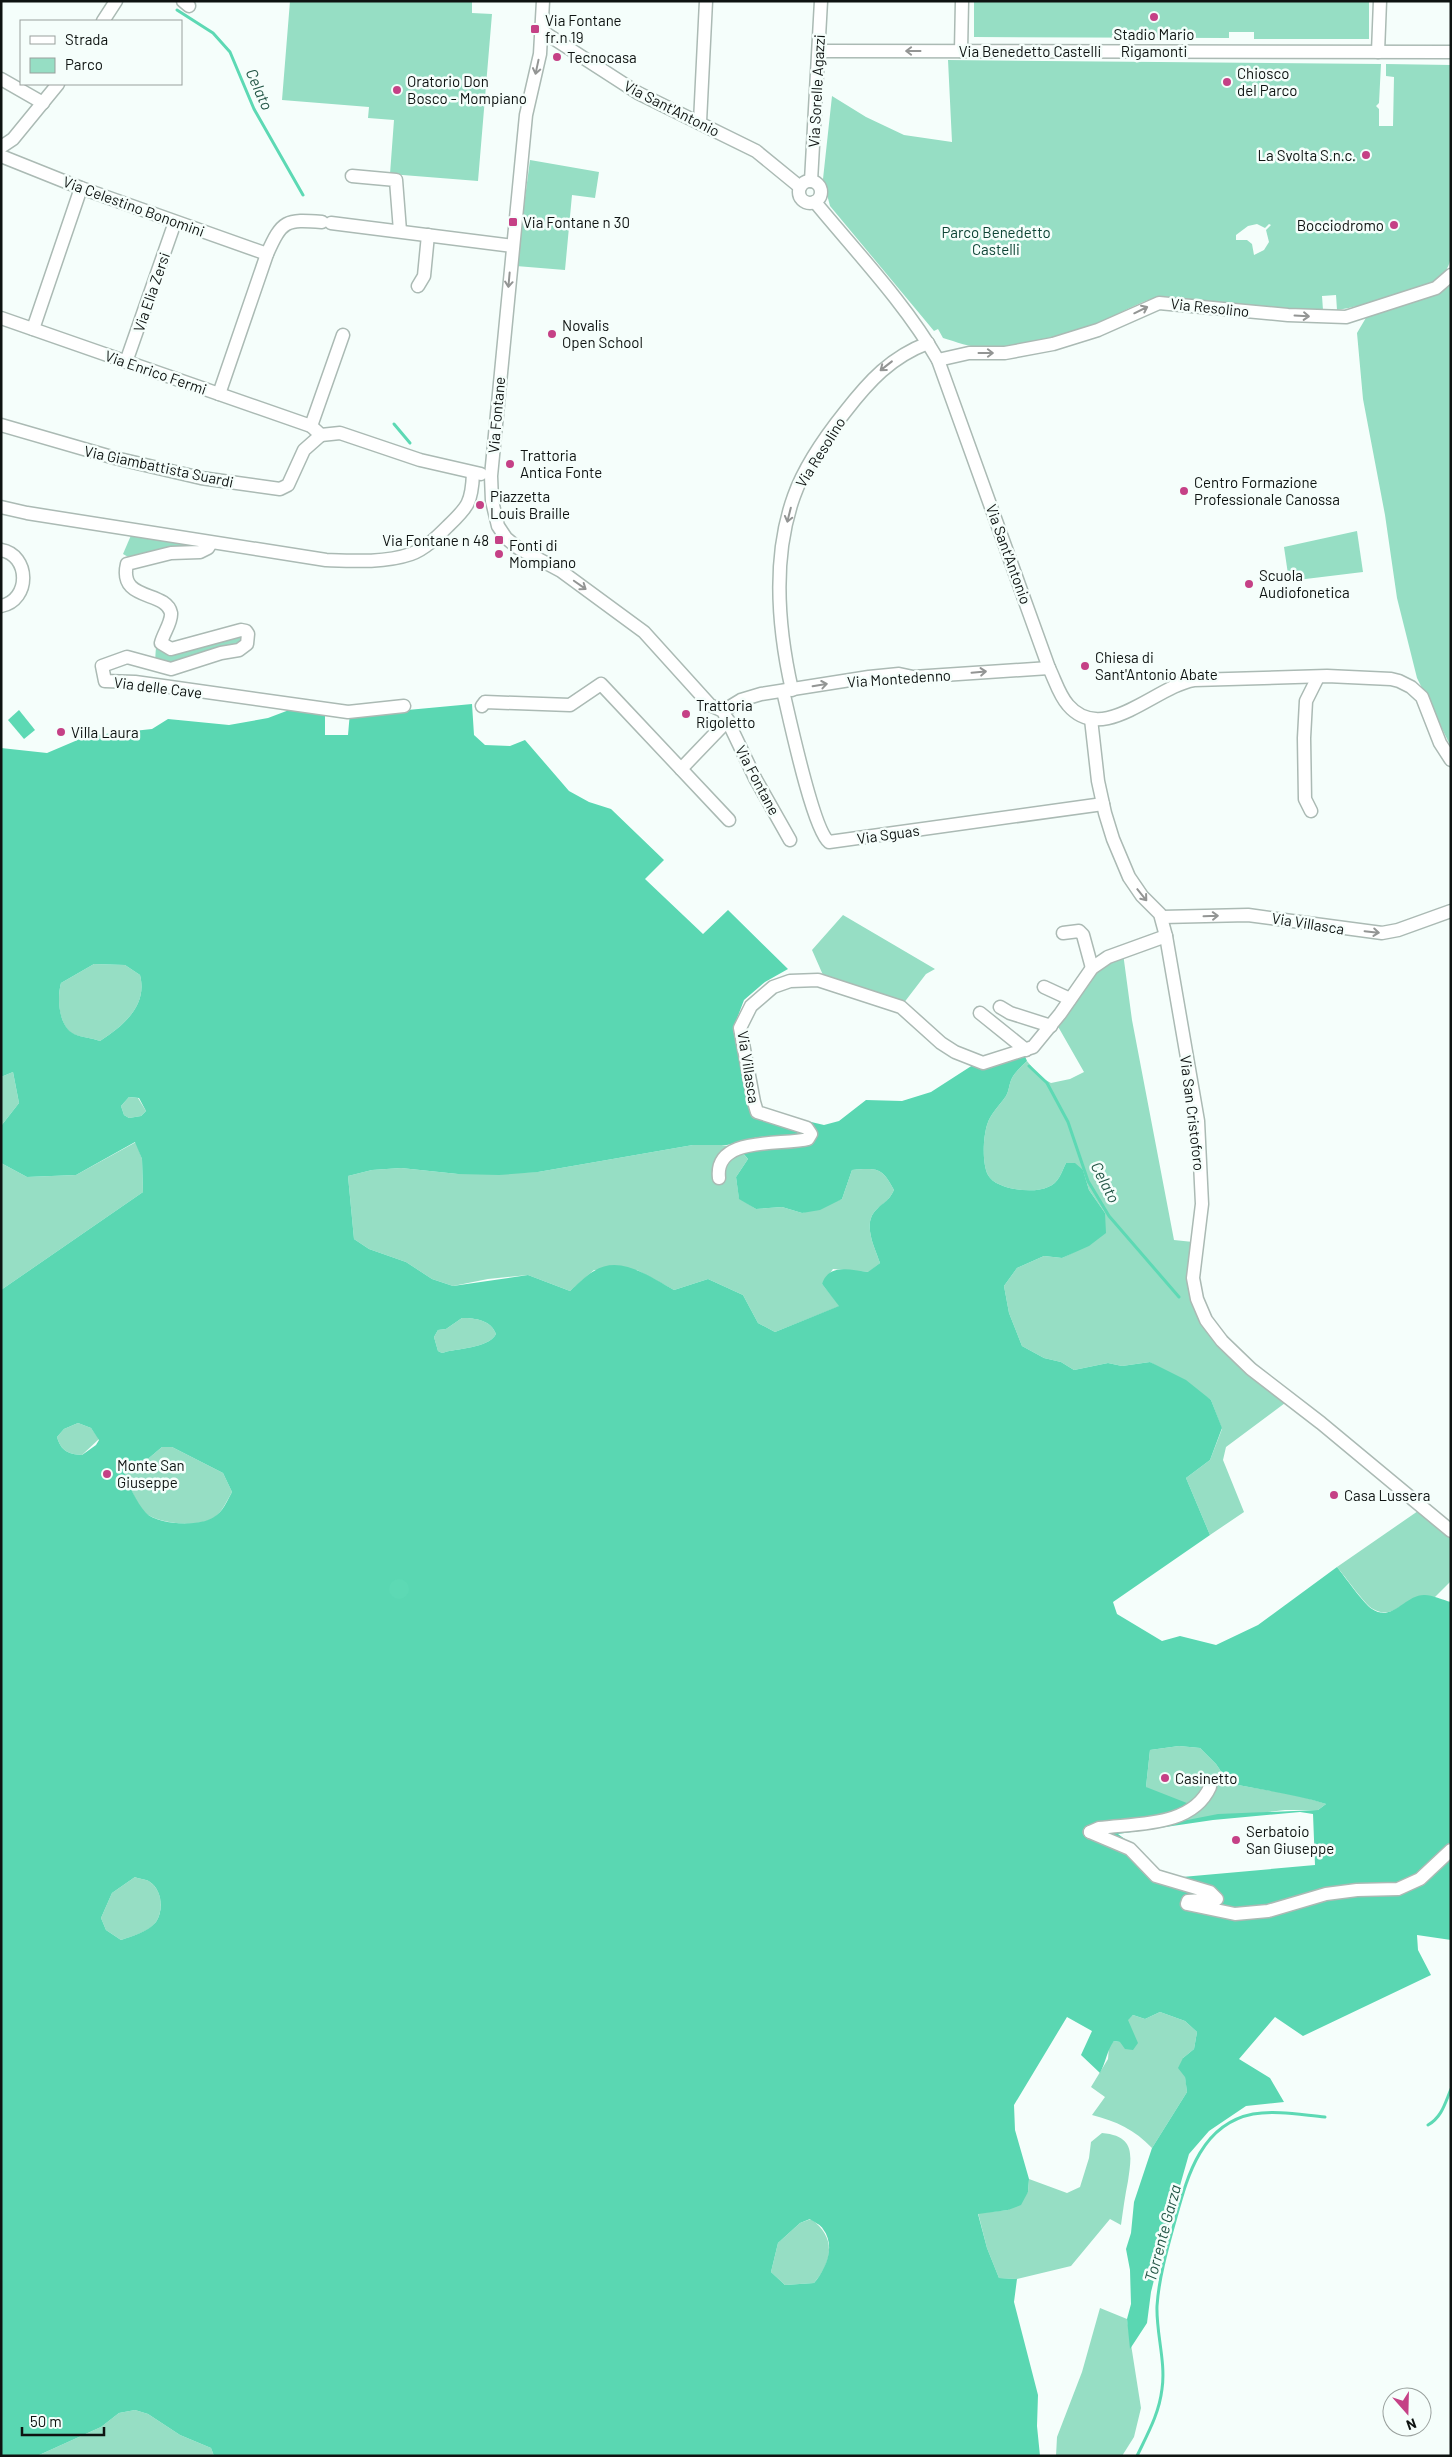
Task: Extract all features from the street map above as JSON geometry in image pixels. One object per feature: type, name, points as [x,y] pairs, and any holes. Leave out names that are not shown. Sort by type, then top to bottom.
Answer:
[{"type":"street","points":[[104,20],[116,1]]},
{"type":"street","name":"Via Fontane","points":[[542,1],[540,54],[526,115],[491,476],[492,501],[498,526],[506,538],[518,548],[560,571],[644,632],[710,705],[726,716],[754,778],[790,840]]},
{"type":"street","points":[[700,122],[706,1]]},
{"type":"street","name":"Via Sorelle Agazzi","points":[[812,181],[821,1]]},
{"type":"street","points":[[961,52],[962,1]]},
{"type":"street","points":[[1378,52],[1380,1]]},
{"type":"street","name":"Via Sant'Antonio","points":[[542,31],[638,93],[756,151],[800,187],[799,195],[803,202],[815,202],[928,343],[938,360],[1049,668],[1069,706],[1074,712],[1091,719]]},
{"type":"street","name":"Via Benedetto Castelli","points":[[819,51],[1451,52]]},
{"type":"street","points":[[1,79],[43,103]]},
{"type":"street","points":[[1,147],[14,139],[57,85]]},
{"type":"street","name":"Via Celestino Bonomini","points":[[1,156],[81,188],[267,254]]},
{"type":"street","points":[[352,176],[396,180],[400,231]]},
{"type":"street","points":[[800,187],[812,181],[818,185],[821,192],[815,202]]},
{"type":"street","points":[[33,329],[81,188]]},
{"type":"street","points":[[219,394],[267,254],[277,232],[288,223],[300,220],[327,222],[513,246]]},
{"type":"street","name":"Via Elia Zersi","points":[[126,362],[175,222]]},
{"type":"street","points":[[418,286],[424,276],[428,235]]},
{"type":"street","name":"Via Resolino","points":[[938,360],[969,353],[1005,353],[1053,344],[1098,330],[1159,303],[1288,315],[1346,317],[1436,288],[1451,275]]},
{"type":"street","name":"Via Enrico Fermi","points":[[1,318],[311,426],[321,435]]},
{"type":"street","points":[[311,426],[343,335]]},
{"type":"street","name":"Via Resolino","points":[[788,691],[781,638],[780,604],[783,544],[794,496],[824,441],[868,382],[892,362],[928,343]]},
{"type":"street","name":"Via Giambattista Suardi","points":[[1,425],[115,458],[201,478],[280,489],[288,485],[304,450],[321,435]]},
{"type":"street","points":[[321,435],[340,433],[420,460],[491,476]]},
{"type":"street","points":[[1,507],[38,515],[326,560],[388,558],[410,554],[427,546],[468,506],[472,496],[473,473]]},
{"type":"street","points":[[1,499],[27,506],[38,515]]},
{"type":"street","name":"Via delle Cave","points":[[211,543],[208,548],[200,552],[171,553],[128,564],[126,578],[133,588],[166,605],[170,611],[171,616],[161,643],[166,646],[171,648],[242,630],[248,634],[247,644],[239,650],[221,653],[171,669],[127,658],[102,666],[105,681],[135,682],[348,712],[404,706]]},
{"type":"street","points":[[1,550],[9,551],[19,560],[25,578],[20,592],[7,604],[1,606]]},
{"type":"street","points":[[388,558],[396,569]]},
{"type":"street","points":[[325,568],[356,567],[364,565],[369,559]]},
{"type":"street","name":"Via Montedenno","points":[[726,716],[740,700],[891,675],[913,677],[1049,668]]},
{"type":"street","points":[[1091,719],[1106,719],[1126,712],[1167,688],[1185,681],[1318,677],[1390,679],[1411,687],[1422,697],[1440,743],[1451,760]]},
{"type":"street","points":[[1306,701],[1318,677]]},
{"type":"street","points":[[1298,678],[1306,701],[1303,754],[1307,808]]},
{"type":"street","points":[[482,706],[484,702],[570,705],[601,684],[729,820]]},
{"type":"street","name":"Via Sguas","points":[[788,691],[806,783],[823,834],[830,842],[1103,804]]},
{"type":"street","points":[[682,770],[726,716]]},
{"type":"street","name":"Via San Cristoforo","points":[[1091,719],[1094,756],[1103,804],[1113,839],[1125,870],[1138,890],[1162,917],[1166,936],[1198,1122],[1202,1204],[1193,1278],[1197,1299],[1206,1320],[1222,1341],[1251,1369],[1322,1423],[1451,1532]]},
{"type":"street","name":"Via Villasca","points":[[1162,917],[1248,915],[1382,933],[1398,930],[1451,911]]},
{"type":"street","points":[[1063,933],[1079,931],[1083,935],[1092,968]]},
{"type":"street","name":"Via Villasca","points":[[719,1178],[718,1171],[724,1156],[735,1150],[776,1141],[794,1142],[808,1139],[811,1134],[807,1128],[757,1112],[754,1102],[740,1028],[751,1006],[774,987],[790,981],[818,980],[901,1007],[941,1043],[955,1052],[983,1063],[1033,1047],[1051,1026],[1092,968],[1108,957],[1166,936]]},
{"type":"street","points":[[1044,987],[1070,999]]},
{"type":"street","points":[[1000,1008],[1051,1026]]},
{"type":"street","points":[[980,1013],[1026,1050]]},
{"type":"street","points":[[1210,1787],[1205,1798],[1189,1810],[1163,1822],[1099,1828],[1090,1832],[1130,1850],[1156,1876],[1210,1892],[1217,1899],[1188,1901],[1187,1904],[1235,1914],[1268,1911],[1342,1892],[1398,1889],[1420,1879],[1451,1850]]},
{"type":"green space","points":[[290,1],[472,1],[472,13],[492,14],[478,181],[390,174],[394,120],[368,118],[369,107],[282,100]]},
{"type":"green space","name":"Stadio Mario Rigamonti","points":[[974,1],[1369,1],[1369,39],[1254,39],[1254,32],[1229,32],[1229,38],[974,37]]},
{"type":"green space","name":"Parco Benedetto Castelli","points":[[948,60],[1381,64],[1379,103],[1376,106],[1379,109],[1379,126],[1393,126],[1394,77],[1386,76],[1386,64],[1451,65],[1451,256],[1443,275],[1438,279],[1419,288],[1389,298],[1346,309],[1337,310],[1336,295],[1322,296],[1323,310],[1251,306],[1160,296],[1093,325],[1054,338],[1009,347],[984,348],[968,345],[943,338],[938,329],[934,331],[830,206],[823,179],[832,96],[866,117],[904,135],[952,142]],"holes":[[[1257,224],[1265,228],[1269,224],[1271,225],[1266,230],[1269,242],[1264,250],[1254,255],[1252,244],[1247,240],[1236,240],[1236,235],[1248,226]]]},
{"type":"green space","points":[[530,160],[599,172],[595,198],[572,195],[565,270],[516,266]]},
{"type":"green space","points":[[1451,285],[1451,747],[1417,678],[1397,598],[1385,515],[1363,399],[1357,333],[1367,316]]},
{"type":"green space","points":[[1357,531],[1363,572],[1289,581],[1284,547]]},
{"type":"green space","points":[[132,533],[196,544],[190,547],[130,558],[123,554]]},
{"type":"green space","points":[[240,634],[244,637],[240,644],[175,663],[155,661],[156,647]]},
{"type":"green space","points":[[843,915],[935,969],[926,974],[903,1004],[881,994],[823,975],[812,950]]},
{"type":"green space","points":[[1123,953],[1132,1020],[1174,1240],[1193,1242],[1191,1282],[1193,1303],[1199,1319],[1219,1347],[1244,1371],[1285,1403],[1226,1447],[1223,1460],[1244,1512],[1210,1535],[1186,1478],[1210,1460],[1222,1429],[1211,1400],[1150,1362],[1122,1366],[1108,1363],[1074,1370],[1061,1362],[1044,1358],[1022,1346],[1009,1313],[1004,1286],[1017,1268],[1044,1256],[1062,1258],[1074,1252],[1105,1213],[1089,1190],[1083,1170],[1066,1163],[1059,1177],[1052,1185],[1042,1189],[1025,1190],[1007,1187],[992,1180],[988,1175],[985,1164],[984,1143],[988,1121],[1006,1096],[1013,1076],[1027,1061],[1040,1077],[1051,1083],[1070,1079],[1084,1072],[1056,1023],[1093,970]]},
{"type":"green space","points":[[94,964],[125,965],[140,975],[142,986],[137,1006],[132,1014],[117,1029],[100,1041],[73,1034],[68,1030],[62,1018],[59,1003],[61,983]]},
{"type":"green space","points":[[13,1072],[19,1103],[1,1126],[1,1077]]},
{"type":"green space","points":[[129,1097],[138,1098],[146,1111],[141,1116],[129,1118],[124,1115],[121,1106]]},
{"type":"green space","points":[[136,1142],[142,1159],[143,1192],[1,1290],[1,1163],[27,1177],[76,1175]]},
{"type":"green space","points":[[693,1145],[723,1145],[736,1149],[748,1159],[736,1177],[739,1198],[756,1209],[782,1207],[802,1213],[842,1199],[852,1170],[873,1169],[882,1173],[894,1190],[888,1199],[876,1210],[870,1222],[871,1236],[880,1263],[869,1272],[833,1269],[822,1284],[840,1306],[775,1332],[758,1323],[743,1295],[708,1279],[674,1290],[637,1270],[594,1270],[570,1291],[528,1275],[488,1279],[453,1286],[432,1279],[406,1262],[369,1249],[354,1239],[348,1176],[372,1170],[401,1168],[458,1174],[538,1172]]},
{"type":"green space","points":[[462,1318],[477,1319],[486,1323],[494,1329],[496,1334],[486,1343],[442,1353],[438,1351],[434,1337],[438,1330],[446,1329]]},
{"type":"green space","points":[[78,1423],[91,1428],[99,1439],[82,1455],[73,1454],[63,1449],[57,1437],[64,1429]]},
{"type":"green space","points":[[162,1447],[172,1447],[223,1473],[232,1492],[218,1515],[200,1523],[182,1524],[163,1521],[144,1512],[124,1472],[131,1464],[149,1458]]},
{"type":"green space","points":[[1418,1511],[1451,1539],[1451,1581],[1434,1598],[1417,1597],[1389,1612],[1373,1609],[1337,1567]]},
{"type":"green space","points":[[1179,1746],[1200,1748],[1216,1764],[1229,1783],[1291,1794],[1326,1804],[1318,1810],[1285,1810],[1165,1824],[1146,1787],[1150,1750]]},
{"type":"green space","points":[[135,1877],[147,1880],[157,1890],[161,1906],[159,1917],[149,1928],[121,1940],[106,1930],[101,1918],[112,1893]]},
{"type":"green space","points":[[1160,2012],[1185,2021],[1197,2032],[1194,2049],[1183,2058],[1187,2092],[1152,2148],[1125,2127],[1092,2115],[1105,2097],[1091,2087],[1108,2059],[1109,2046],[1114,2041],[1120,2042],[1127,2020],[1133,2015],[1145,2019]]},
{"type":"green space","points":[[1102,2133],[1121,2138],[1129,2148],[1130,2163],[1121,2225],[1110,2219],[1071,2266],[1017,2279],[999,2278],[987,2248],[978,2213],[1008,2210],[1028,2192],[1029,2179],[1067,2193],[1080,2187],[1089,2158],[1091,2142]]},
{"type":"green space","points":[[811,2219],[819,2226],[828,2241],[828,2258],[825,2266],[814,2283],[785,2285],[771,2272],[778,2243],[800,2223]]},
{"type":"green space","points":[[1100,2308],[1127,2319],[1141,2408],[1134,2437],[1122,2456],[1056,2456],[1057,2437],[1082,2372]]},
{"type":"green space","points":[[135,2410],[148,2414],[180,2435],[211,2448],[214,2456],[37,2456],[101,2427],[119,2413]]},
{"type":"shaded area","points":[[472,704],[474,735],[485,745],[510,746],[525,740],[569,791],[589,802],[611,809],[664,860],[645,879],[703,934],[728,910],[788,969],[765,982],[744,1000],[733,1029],[753,1118],[797,1131],[798,1134],[794,1136],[758,1137],[727,1145],[693,1145],[538,1172],[499,1175],[458,1174],[401,1168],[372,1170],[348,1176],[354,1239],[369,1249],[406,1262],[432,1279],[453,1286],[528,1275],[570,1291],[594,1271],[604,1266],[614,1265],[635,1269],[674,1290],[708,1279],[743,1295],[758,1323],[775,1332],[839,1306],[822,1284],[825,1277],[830,1273],[841,1269],[868,1272],[880,1263],[871,1236],[870,1222],[876,1210],[888,1199],[894,1190],[886,1177],[878,1171],[873,1169],[852,1170],[842,1199],[820,1210],[802,1213],[782,1207],[756,1209],[739,1199],[736,1177],[748,1159],[742,1152],[766,1148],[794,1147],[813,1128],[807,1121],[824,1125],[839,1121],[866,1100],[902,1101],[931,1092],[976,1063],[1024,1054],[1027,1061],[1013,1076],[1006,1096],[988,1121],[984,1150],[988,1175],[992,1180],[1007,1187],[1025,1190],[1042,1189],[1055,1183],[1066,1163],[1075,1163],[1083,1170],[1089,1190],[1105,1213],[1106,1233],[1089,1246],[1062,1258],[1044,1256],[1017,1268],[1004,1286],[1009,1313],[1022,1346],[1044,1358],[1061,1362],[1074,1370],[1108,1363],[1122,1366],[1150,1362],[1186,1380],[1211,1400],[1222,1428],[1210,1460],[1186,1478],[1210,1535],[1113,1602],[1117,1614],[1162,1641],[1180,1636],[1216,1645],[1258,1625],[1337,1567],[1364,1601],[1372,1609],[1379,1612],[1386,1613],[1411,1599],[1425,1595],[1451,1602],[1451,1940],[1417,1935],[1418,1950],[1431,1975],[1303,2036],[1275,2017],[1239,2059],[1270,2078],[1284,2102],[1246,2106],[1209,2131],[1189,2154],[1151,2292],[1147,2323],[1130,2349],[1127,2319],[1131,2304],[1130,2270],[1126,2249],[1131,2233],[1134,2202],[1152,2148],[1187,2092],[1185,2077],[1178,2068],[1183,2058],[1194,2049],[1197,2032],[1185,2021],[1160,2012],[1145,2019],[1133,2015],[1128,2020],[1138,2043],[1133,2050],[1125,2049],[1120,2042],[1114,2041],[1100,2073],[1081,2055],[1092,2031],[1067,2017],[1014,2105],[1015,2130],[1029,2179],[1028,2192],[1021,2205],[1008,2210],[978,2214],[987,2248],[999,2278],[1017,2279],[1014,2302],[1038,2395],[1037,2426],[1040,2456],[214,2456],[211,2448],[180,2435],[148,2414],[135,2410],[119,2413],[101,2427],[37,2456],[1,2456],[1,1290],[143,1192],[142,1159],[135,1142],[76,1175],[27,1177],[1,1163],[1,1126],[19,1103],[13,1072],[1,1077],[1,748],[47,753],[87,736],[152,729],[168,719],[229,725],[268,718],[297,707],[325,710],[325,735],[348,735],[350,712],[386,712]],"holes":[[[94,964],[125,965],[140,975],[142,986],[137,1006],[132,1014],[117,1029],[100,1041],[74,1034],[65,1025],[60,1011],[61,983]],[[129,1097],[139,1098],[146,1111],[141,1116],[129,1118],[124,1115],[121,1106]],[[462,1318],[467,1318],[477,1319],[486,1323],[494,1329],[496,1334],[486,1343],[442,1353],[438,1351],[434,1337],[438,1330],[446,1329]],[[78,1423],[91,1428],[99,1440],[96,1445],[82,1455],[73,1454],[63,1449],[57,1437],[64,1429]],[[162,1447],[172,1447],[223,1473],[232,1492],[220,1512],[208,1520],[189,1523],[160,1520],[146,1513],[133,1493],[124,1472],[131,1464],[149,1458]],[[1179,1746],[1200,1748],[1216,1764],[1229,1783],[1326,1804],[1318,1810],[1218,1814],[1167,1824],[1197,1807],[1146,1787],[1150,1750]],[[1300,1812],[1313,1814],[1315,1865],[1182,1877],[1157,1869],[1137,1848],[1118,1834],[1213,1820]],[[135,1877],[150,1882],[157,1890],[161,1906],[156,1922],[140,1933],[121,1940],[106,1930],[101,1918],[112,1893]],[[810,2219],[822,2228],[829,2243],[828,2257],[826,2264],[814,2283],[785,2285],[771,2272],[778,2243],[800,2223]]]},
{"type":"shaded area","points":[[19,710],[35,730],[24,739],[8,720]]},
{"type":"shaded area","points":[[399,1579],[406,1582],[409,1589],[406,1596],[399,1599],[392,1596],[389,1589],[392,1582]]},
{"type":"waterway","name":"Celato","points":[[177,10],[213,33],[230,52],[254,109],[303,195]]},
{"type":"waterway","name":"Celato","points":[[394,424],[410,443]]},
{"type":"waterway","name":"Celato","points":[[1029,1066],[1047,1083],[1068,1122],[1088,1181],[1109,1216],[1179,1297]]},
{"type":"waterway","name":"Torrente Garza","points":[[1428,2125],[1440,2114],[1451,2089]]},
{"type":"waterway","name":"Torrente Garza","points":[[1137,2456],[1156,2415],[1161,2398],[1163,2368],[1157,2306],[1162,2272],[1186,2184],[1200,2153],[1221,2128],[1253,2114],[1280,2113],[1325,2117]]},
{"type":"place","name":"Stadio Mario Rigamonti","points":[[1154,17]]},
{"type":"place","name":"Via Fontane fr.n 19","points":[[535,29]]},
{"type":"place","name":"Tecnocasa","points":[[557,57]]},
{"type":"place","name":"Chiosco del Parco","points":[[1227,82]]},
{"type":"place","name":"Oratorio Don Bosco - Mompiano","points":[[397,90]]},
{"type":"place","name":"La Svolta S.n.c.","points":[[1366,155]]},
{"type":"place","name":"Via Fontane n 30","points":[[513,222]]},
{"type":"place","name":"Bocciodromo","points":[[1394,225]]},
{"type":"place","name":"Novalis Open School","points":[[552,334]]},
{"type":"place","name":"Trattoria Antica Fonte","points":[[510,464]]},
{"type":"place","name":"Centro Formazione Professionale Canossa","points":[[1184,491]]},
{"type":"place","name":"Piazzetta Louis Braille","points":[[480,505]]},
{"type":"place","name":"Via Fontane n 48","points":[[499,540]]},
{"type":"place","name":"Fonti di Mompiano","points":[[499,554]]},
{"type":"place","name":"Scuola Audiofonetica","points":[[1249,584]]},
{"type":"place","name":"Chiesa di Sant'Antonio Abate","points":[[1085,666]]},
{"type":"place","name":"Trattoria Rigoletto","points":[[686,714]]},
{"type":"place","name":"Villa Laura","points":[[61,732]]},
{"type":"place","name":"Monte San Giuseppe","points":[[107,1474]]},
{"type":"place","name":"Casa Lussera","points":[[1334,1495]]},
{"type":"place","name":"Casinetto","points":[[1165,1778]]},
{"type":"place","name":"Serbatoio San Giuseppe","points":[[1236,1840]]}]
